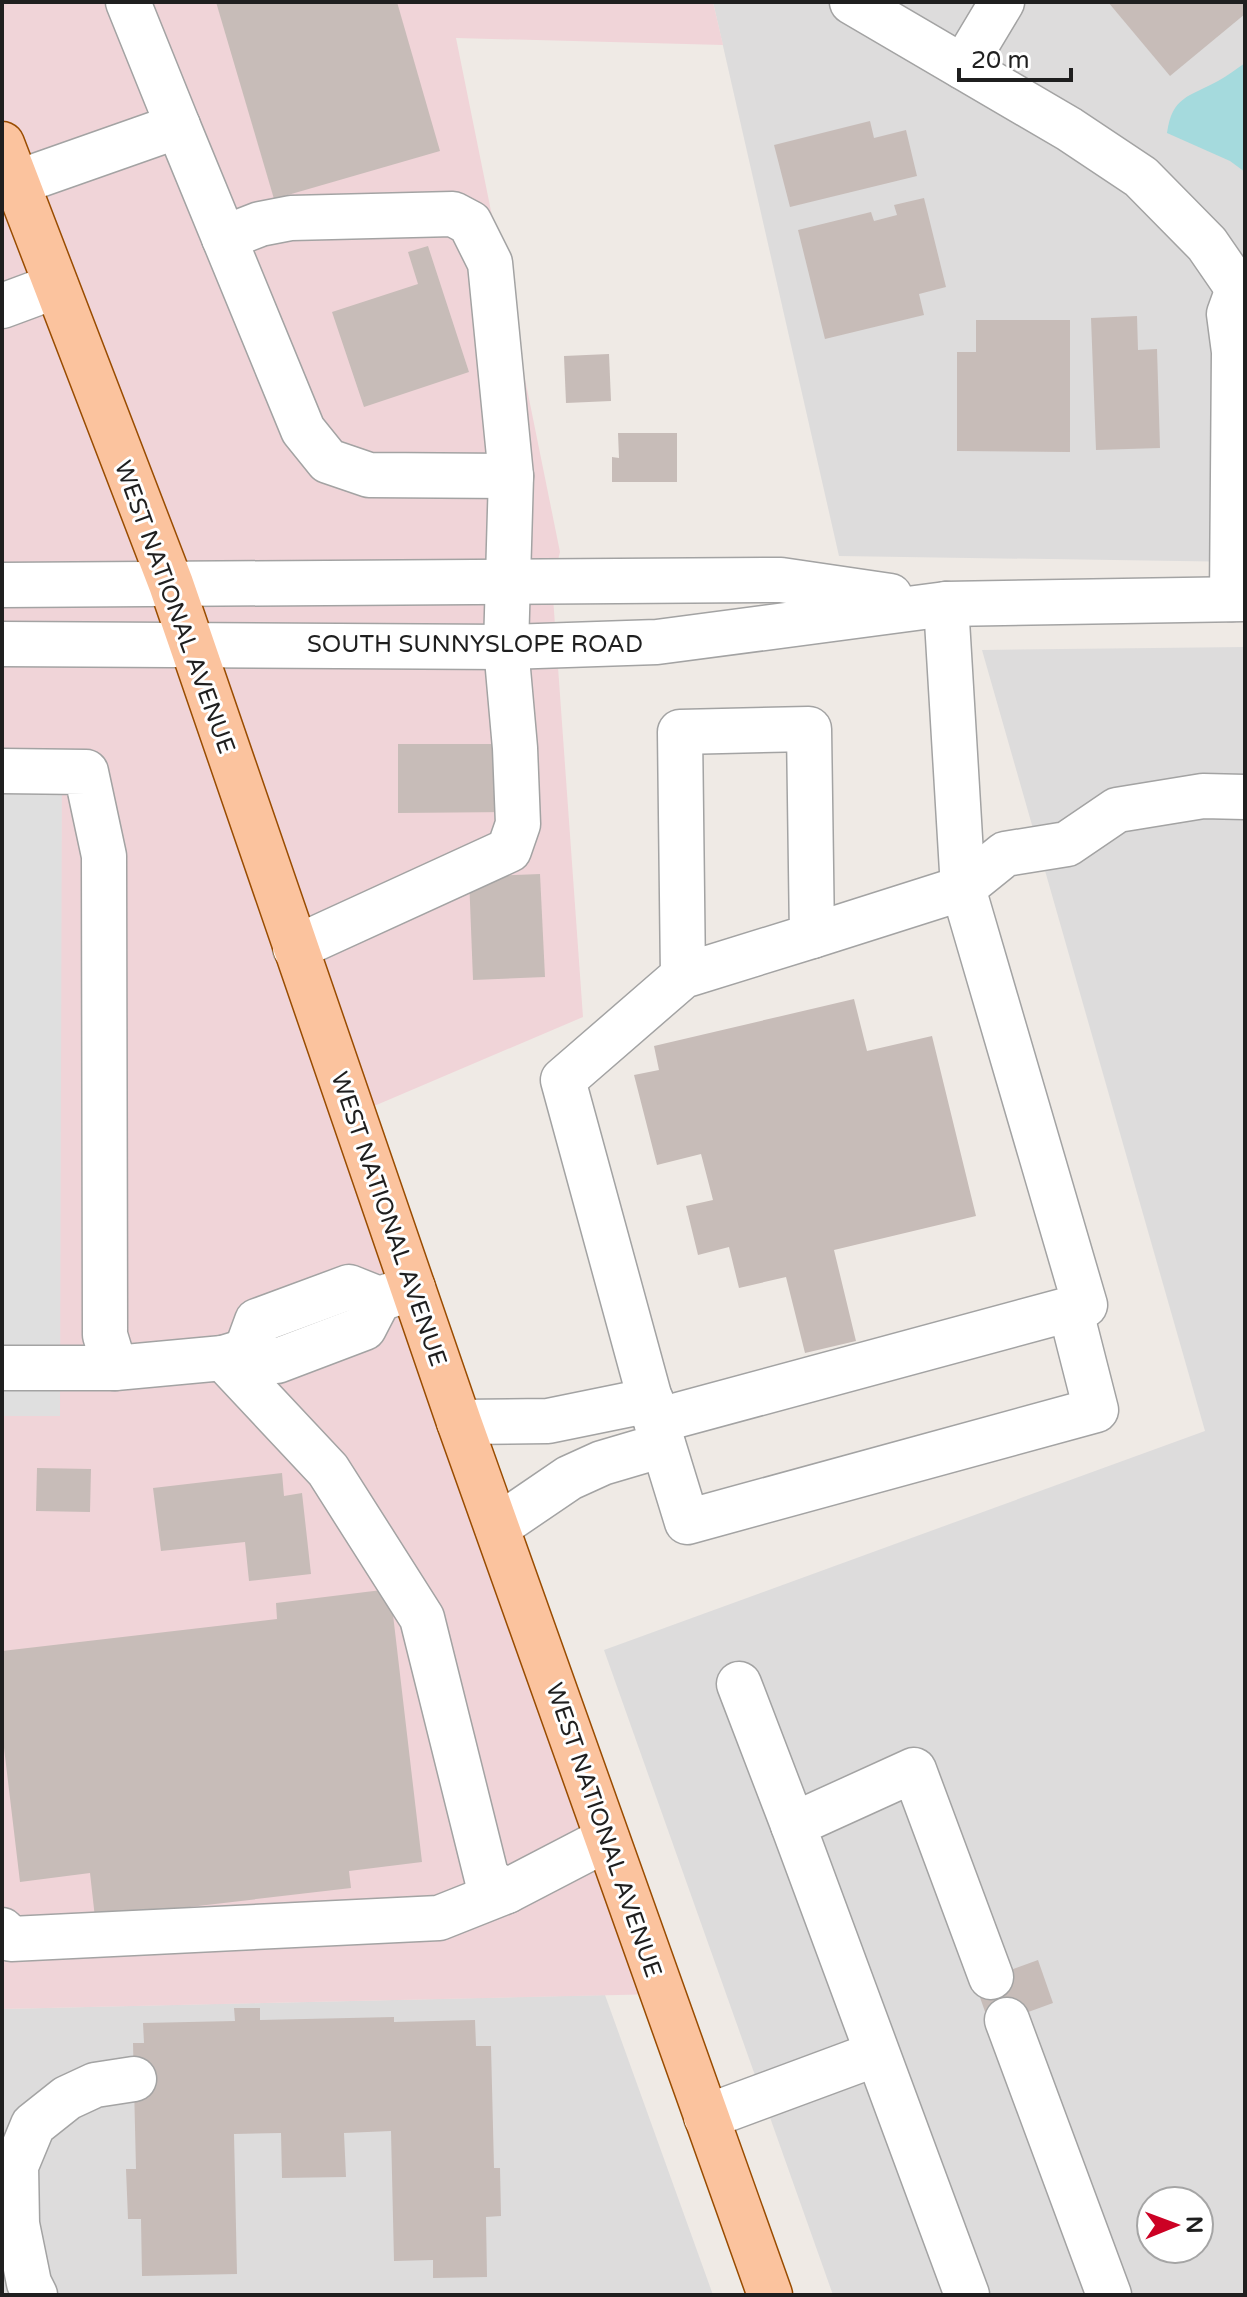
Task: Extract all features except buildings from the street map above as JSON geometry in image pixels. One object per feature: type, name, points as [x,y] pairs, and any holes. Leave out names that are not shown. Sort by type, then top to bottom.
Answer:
[{"type":"main road","name":"WEST NATIONAL AVENUE","points":[[9,164],[171,584],[295,948],[396,1293],[459,1422],[770,2295]]},
{"type":"street","points":[[128,2],[303,430],[328,461],[369,475],[511,476]]},
{"type":"street","points":[[852,2],[1069,129],[1141,177],[1207,244],[1243,290],[1229,314],[1234,352],[1238,599]]},
{"type":"street","points":[[963,67],[1002,2]]},
{"type":"street","points":[[9,164],[178,126]]},
{"type":"street","points":[[224,238],[260,224],[291,218],[453,214],[470,223],[490,263],[511,476],[506,647],[518,824],[509,850],[295,948]]},
{"type":"street","points":[[2,306],[56,286]]},
{"type":"street","name":"SOUTH SUNNYSLOPE ROAD","points":[[2,585],[781,580],[946,604]]},
{"type":"street","name":"SOUTH SUNNYSLOPE ROAD","points":[[2,644],[506,647],[657,642],[946,604],[1238,599]]},
{"type":"street","points":[[459,1422],[657,1422],[1085,1305],[963,888],[946,604]]},
{"type":"street","points":[[683,976],[680,732],[809,729],[812,936]]},
{"type":"street","points":[[2,771],[86,772],[104,856],[105,1335],[115,1368]]},
{"type":"street","points":[[1070,1308],[1096,1410],[687,1522],[563,1080],[683,976],[963,888],[1005,854],[1067,844],[1117,810],[1203,796],[1245,797]]},
{"type":"street","points":[[2,1368],[115,1368],[234,1354],[257,1321],[349,1287],[396,1293]]},
{"type":"street","points":[[234,1354],[328,1470],[422,1618],[487,1879],[507,1891]]},
{"type":"street","points":[[497,1527],[569,1478],[602,1463],[657,1422]]},
{"type":"street","points":[[739,1684],[967,2295]]},
{"type":"street","points":[[793,1825],[914,1770],[991,1977]]},
{"type":"street","points":[[2,1930],[11,1939],[439,1918],[507,1891],[607,1839]]},
{"type":"street","points":[[1007,2020],[1109,2295]]},
{"type":"street","points":[[706,2117],[876,2054]]},
{"type":"street","points":[[35,2295],[29,2283],[17,2224],[16,2166],[33,2125],[67,2098],[95,2085],[134,2079]]},
{"type":"shaded area","points":[[2,2],[713,2],[723,45],[456,38],[560,552],[552,583],[583,1017],[353,1115],[662,1994],[2,2009]]},
{"type":"shaded area","points":[[713,2],[1245,2],[1245,562],[839,556]]},
{"type":"shaded area","points":[[1245,647],[1245,2295],[833,2295],[604,1650],[1205,1431],[982,650]]},
{"type":"shaded area","points":[[2,749],[62,749],[60,1416],[2,1416]]},
{"type":"shaded area","points":[[605,1995],[713,2295],[2,2295],[2,2009]]},
{"type":"water","points":[[1245,63],[1245,172],[1230,161],[1167,133],[1173,112],[1184,99]]}]
